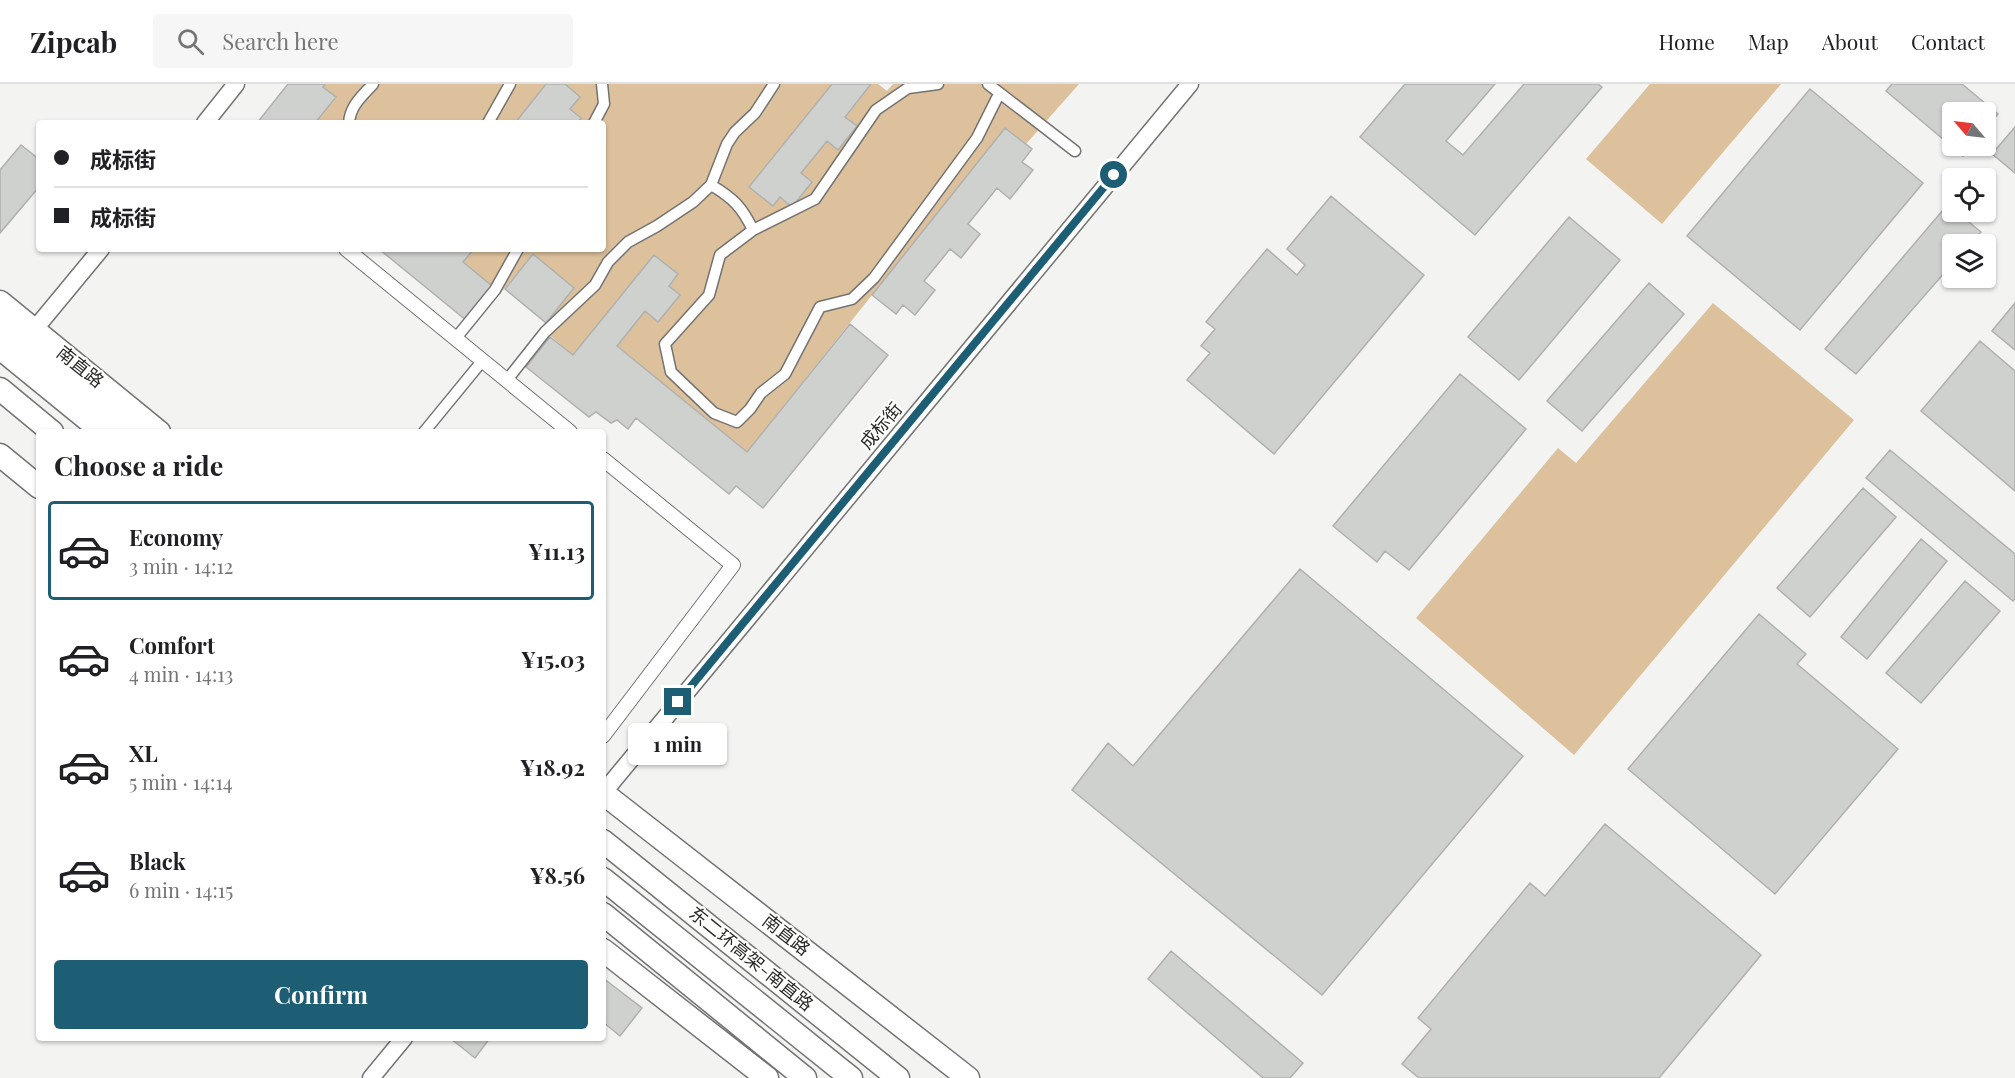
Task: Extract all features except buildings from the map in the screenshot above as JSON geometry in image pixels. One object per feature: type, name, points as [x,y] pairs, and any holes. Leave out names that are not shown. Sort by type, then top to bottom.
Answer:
[{"type":"highway","name":"南直路","points":[[0,302],[155,429]]},
{"type":"highway","points":[[0,324],[126,429]]},
{"type":"highway","points":[[0,348],[99,429]]},
{"type":"highway","points":[[0,389],[48,429]]},
{"type":"highway","points":[[0,455],[36,485]]},
{"type":"highway","name":"南直路","points":[[606,795],[968,1078]]},
{"type":"highway","name":"东二环高架-南直路","points":[[606,843],[898,1078]]},
{"type":"highway","name":"东二环高架-南直路","points":[[606,881],[851,1078]]},
{"type":"highway","points":[[606,916],[805,1078]]},
{"type":"highway","points":[[606,952],[767,1078]]},
{"type":"street","points":[[207,120],[236,84]]},
{"type":"street","points":[[349,120],[358,100],[373,84]]},
{"type":"street","points":[[490,120],[510,84]]},
{"type":"street","points":[[596,120],[604,104],[602,84]]},
{"type":"street","points":[[507,380],[545,332],[595,285],[608,261],[628,242],[693,202],[711,185],[727,144],[735,132],[755,113],[774,84]]},
{"type":"street","points":[[938,84],[908,88],[876,110],[815,199],[753,230],[720,255],[709,295],[665,344],[671,372],[714,413],[737,422],[761,393],[785,374],[820,307],[852,299],[874,278],[977,138],[997,98]]},
{"type":"street","points":[[988,84],[1075,151]]},
{"type":"street","name":"成标街","points":[[606,789],[1190,84]]},
{"type":"street","points":[[711,185],[727,194],[743,210],[753,230]]},
{"type":"street","points":[[34,330],[99,252]]},
{"type":"street","points":[[350,252],[566,429]]},
{"type":"street","points":[[456,338],[495,290],[516,252]]},
{"type":"street","points":[[426,429],[483,360]]},
{"type":"street","points":[[606,461],[733,565],[606,732]]},
{"type":"street","points":[[371,1078],[402,1041]]},
{"type":"shaded area","points":[[325,84],[546,84],[517,120],[317,120],[336,98],[323,87]]},
{"type":"shaded area","points":[[565,84],[832,84],[750,187],[773,206],[780,197],[792,207],[812,182],[801,173],[827,141],[838,150],[857,126],[845,117],[871,84],[878,84],[887,91],[893,84],[1079,84],[1026,144],[1005,128],[747,452],[617,346],[645,311],[658,322],[680,295],[669,286],[678,274],[654,255],[573,355],[541,328],[574,288],[533,254],[498,296],[492,286],[463,262],[471,252],[606,252],[606,120],[579,120],[581,118],[570,109],[580,97]]},
{"type":"shaded area","points":[[1650,84],[1781,84],[1662,224],[1586,159]]},
{"type":"shaded area","points":[[1713,303],[1854,420],[1574,755],[1416,618],[1558,448],[1576,463]]},
{"type":"route","points":[[678,702],[1114,175]]}]
